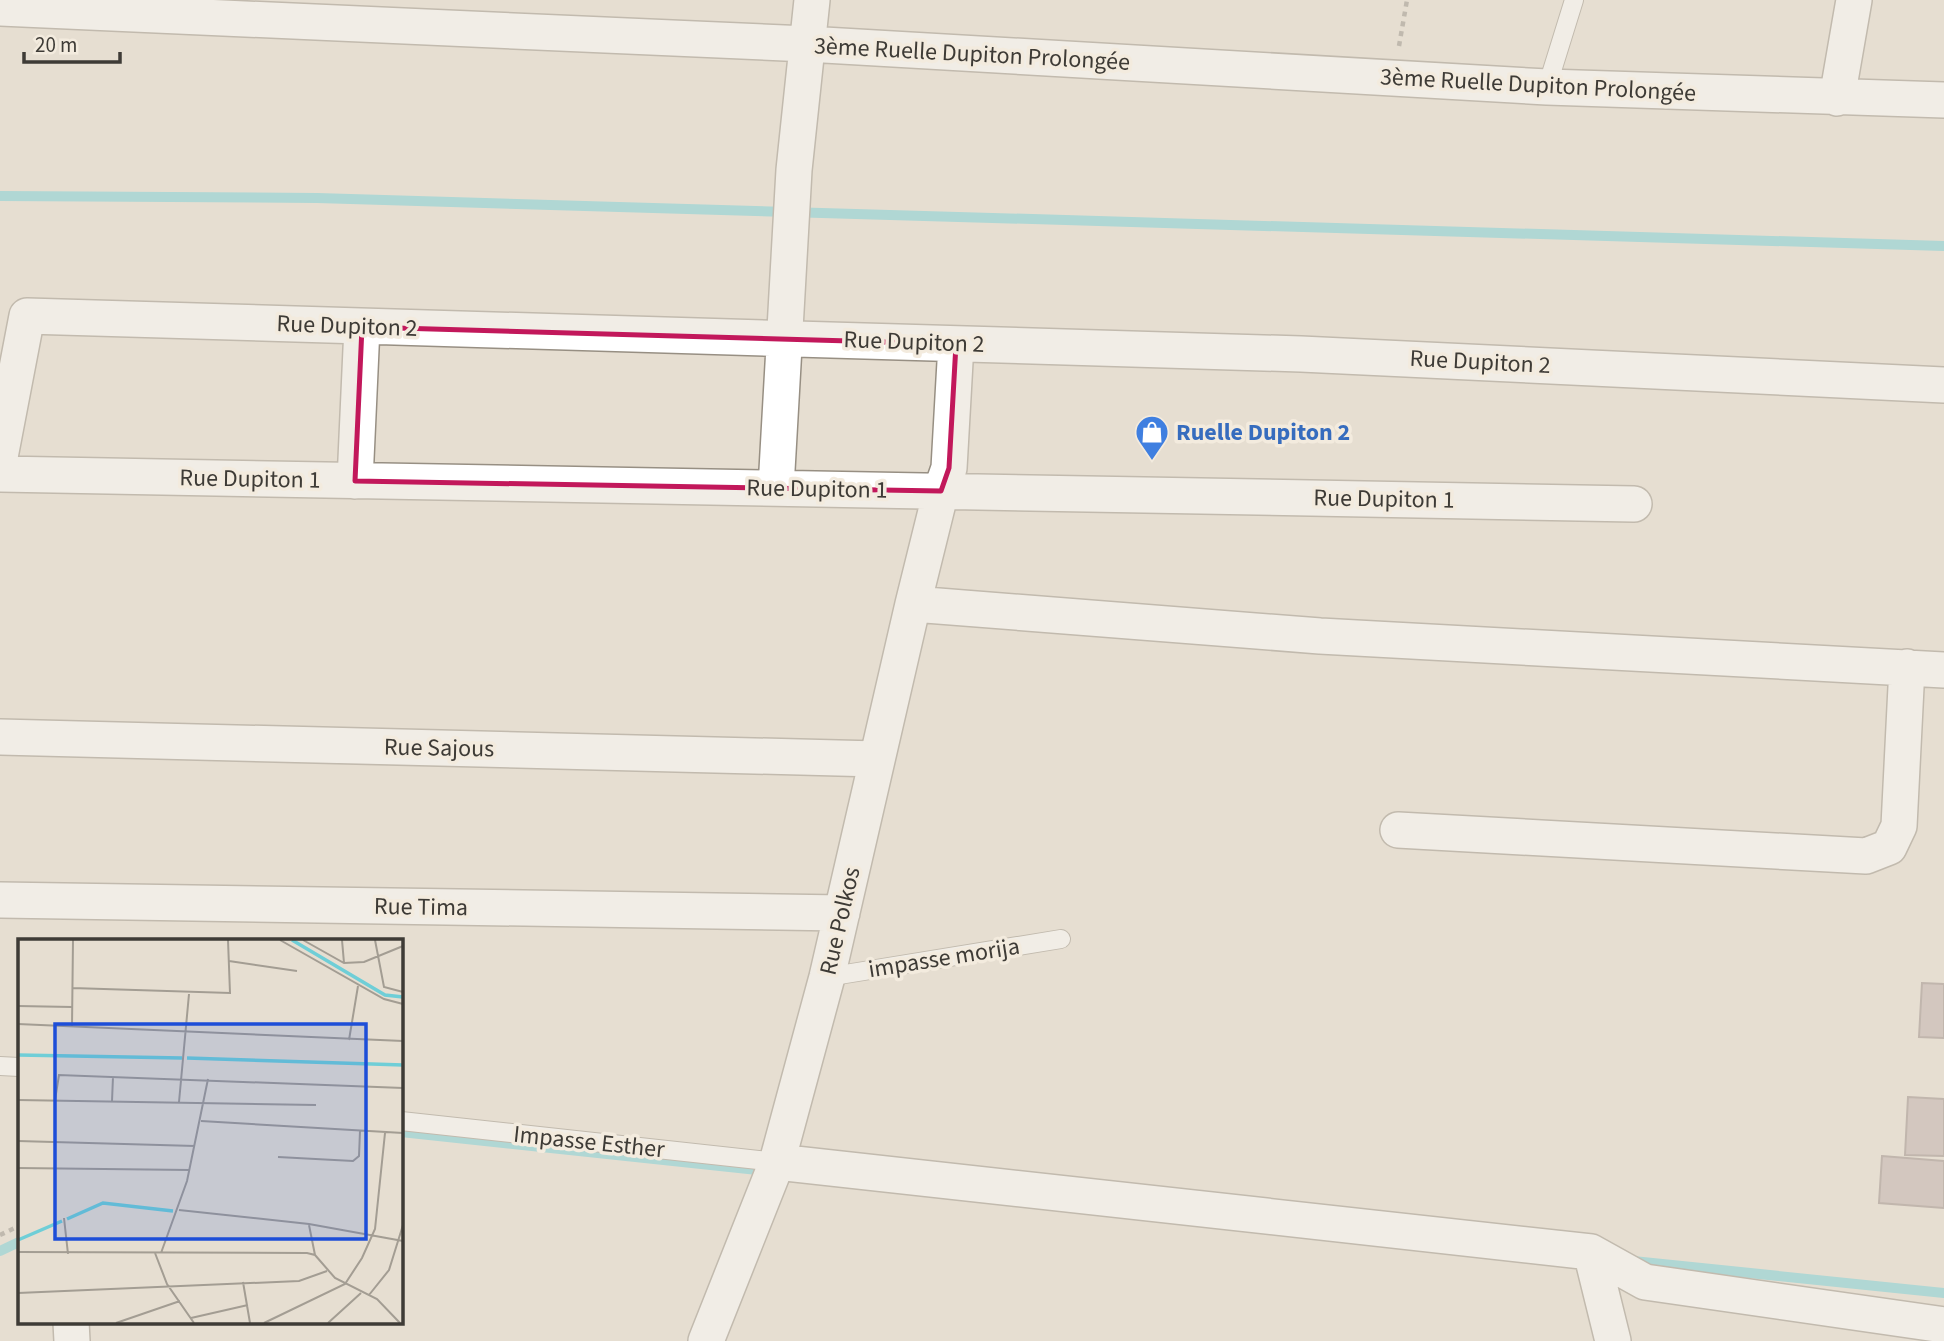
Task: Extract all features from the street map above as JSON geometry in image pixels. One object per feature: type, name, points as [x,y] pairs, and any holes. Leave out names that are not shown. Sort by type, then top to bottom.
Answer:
[{"type":"street","points":[[776,488],[794,170],[812,0]]},
{"type":"street","points":[[1838,98],[1854,0]]},
{"type":"street","name":"3ème Ruelle Dupiton Prolongée","points":[[0,8],[102,6],[1547,87],[1944,100]]},
{"type":"street","name":"Rue Dupiton 2","points":[[0,457],[27,316],[1301,354],[1944,385]]},
{"type":"street","points":[[355,481],[362,327]]},
{"type":"street","name":"Rue Polkos","points":[[706,1341],[774,1170],[827,977],[913,604],[949,468],[956,344]]},
{"type":"street","name":"Rue Dupiton 1","points":[[0,474],[1634,504]]},
{"type":"street","points":[[913,604],[1320,636],[1944,670]]},
{"type":"street","points":[[1398,830],[1866,856],[1889,847],[1899,826],[1907,667]]},
{"type":"street","name":"Rue Sajous","points":[[0,737],[877,759]]},
{"type":"street","name":"Rue Tima","points":[[0,900],[842,913]]},
{"type":"street","points":[[774,1170],[1591,1252],[1645,1282],[1944,1325]]},
{"type":"street","points":[[1591,1252],[1613,1341]]},
{"type":"lane","points":[[1547,87],[1574,0]]},
{"type":"lane","name":"impasse morija","points":[[827,977],[1060,939]]},
{"type":"lane","points":[[0,1066],[18,1067]]},
{"type":"lane","name":"Impasse Esther","points":[[402,1121],[774,1170]]},
{"type":"path","points":[[1394,78],[1407,0]]},
{"type":"path","points":[[0,1235],[18,1226]]},
{"type":"highlighted area","points":[[362,327],[956,344],[949,468],[941,491],[355,481]]},
{"type":"building","points":[[1922,983],[1944,984],[1944,1038],[1919,1037]]},
{"type":"building","points":[[1908,1097],[1944,1099],[1944,1156],[1905,1155]]},
{"type":"building","points":[[1882,1156],[1944,1161],[1944,1208],[1879,1203]]},
{"type":"waterway","points":[[0,196],[317,198],[1944,246]]},
{"type":"waterway","points":[[402,1132],[766,1171]]},
{"type":"waterway","points":[[0,1251],[18,1242]]},
{"type":"waterway","points":[[1633,1261],[1944,1293]]},
{"type":"place","name":"Ruelle Dupiton 2","points":[[1152,462]]}]
